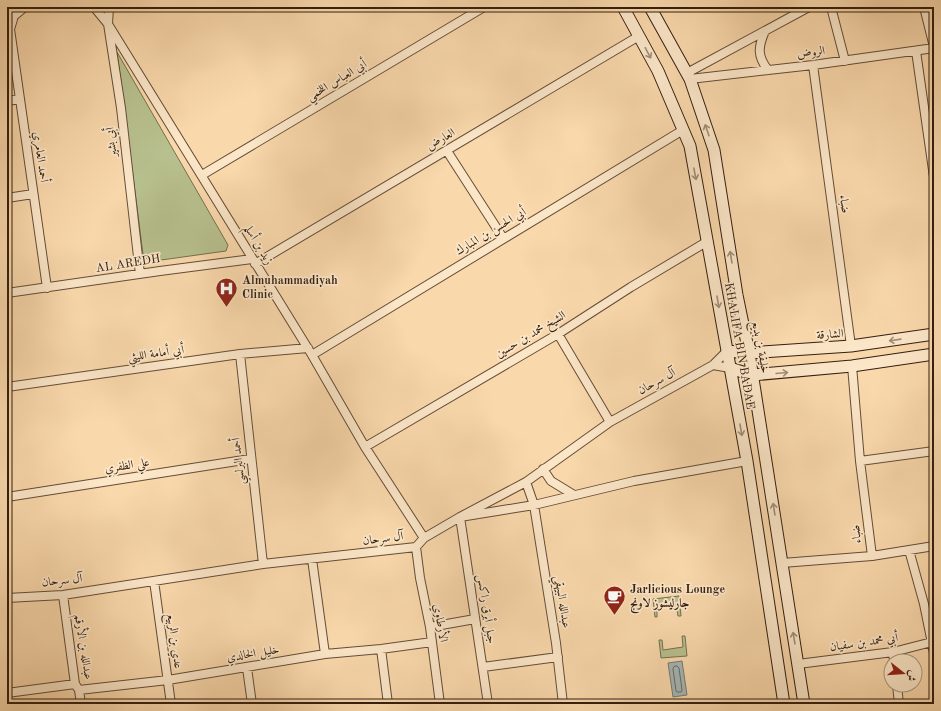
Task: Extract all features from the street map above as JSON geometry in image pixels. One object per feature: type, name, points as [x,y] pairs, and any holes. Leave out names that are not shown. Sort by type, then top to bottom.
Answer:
[{"type":"street","points":[[9,26],[14,16],[25,7]]},
{"type":"street","name":"زيد بن أسلم","points":[[94,7],[108,24],[202,175],[310,352],[365,447],[424,538]]},
{"type":"street","name":"أبي بشير","points":[[109,7],[108,24],[120,108],[140,274]]},
{"type":"street","name":"أبي العباس اللخمي","points":[[202,175],[484,7]]},
{"type":"street","name":"KHALIFA BIN BADAE","points":[[623,7],[658,71],[690,146],[747,461],[784,704]]},
{"type":"street","name":"خليفة بن بديع","points":[[650,7],[688,76],[714,150],[737,295],[749,353],[804,704]]},
{"type":"street","points":[[688,76],[808,7]]},
{"type":"street","points":[[831,7],[845,61]]},
{"type":"street","points":[[924,7],[934,48]]},
{"type":"street","name":"أحمد العامري","points":[[9,26],[47,288]]},
{"type":"street","points":[[765,31],[759,44],[761,62],[768,70]]},
{"type":"street","name":"العارض","points":[[254,262],[447,151],[639,36]]},
{"type":"street","name":"الروض","points":[[688,76],[813,65],[934,48]]},
{"type":"street","points":[[916,51],[934,177]]},
{"type":"street","name":"ضباء","points":[[813,65],[851,346]]},
{"type":"street","points":[[7,101],[20,99]]},
{"type":"street","name":"أبي الحسن بن المبارك","points":[[310,352],[683,130]]},
{"type":"street","points":[[447,151],[503,238]]},
{"type":"street","points":[[7,198],[33,194]]},
{"type":"street","name":"الشيخ محمد بن حسين","points":[[365,447],[558,334],[630,287],[708,240]]},
{"type":"street","name":"AL AREDH","points":[[7,293],[140,274],[254,262]]},
{"type":"street","points":[[558,334],[610,422]]},
{"type":"street","name":"الشارقة","points":[[727,351],[749,353],[851,346],[934,334]]},
{"type":"street","name":"آل سرحان","points":[[7,598],[63,594],[262,564],[312,560],[416,547],[424,538],[526,482],[610,422],[712,365],[727,351]]},
{"type":"street","name":"أبي أمامة الليثي","points":[[7,387],[240,354],[310,352]]},
{"type":"street","name":"أحمد البرلسي","points":[[240,354],[262,564]]},
{"type":"street","points":[[712,365],[730,368],[752,375],[852,366],[934,354]]},
{"type":"street","name":"ضباء","points":[[852,366],[860,461],[872,556]]},
{"type":"street","points":[[860,461],[934,451]]},
{"type":"street","name":"علي الظفري","points":[[7,497],[250,459]]},
{"type":"street","points":[[460,517],[534,505],[634,481],[747,461]]},
{"type":"street","points":[[543,469],[551,481],[574,496]]},
{"type":"street","name":"عبدالله البيهقي","points":[[526,482],[534,505],[558,657],[563,704]]},
{"type":"street","name":"جبل أبرق راكس","points":[[460,517],[488,704]]},
{"type":"street","points":[[782,563],[872,556],[934,546]]},
{"type":"street","name":"الأرطاوي","points":[[416,547],[420,578],[430,627],[440,704]]},
{"type":"street","points":[[909,550],[924,604],[934,653]]},
{"type":"street","points":[[312,560],[325,654]]},
{"type":"street","name":"عدي بن الربيع","points":[[154,581],[171,704]]},
{"type":"street","name":"عبدالله بن الأرقم","points":[[63,594],[77,687],[81,704]]},
{"type":"street","points":[[430,627],[476,619]]},
{"type":"street","name":"خليل الخالدي","points":[[7,693],[168,680],[325,654],[381,649],[432,642]]},
{"type":"street","name":"أبي محمد بن سفيان","points":[[798,664],[893,652],[932,642]]},
{"type":"street","points":[[381,649],[388,704]]},
{"type":"street","points":[[483,667],[558,657]]},
{"type":"street","points":[[247,668],[252,704]]},
{"type":"street","points":[[898,693],[899,704]]},
{"type":"green space","points":[[117,52],[228,245],[226,251],[154,261],[147,259],[143,254]]},
{"type":"green space","points":[[679,596],[681,616],[678,616],[676,605],[657,607],[657,617],[655,617],[653,599]]},
{"type":"green space","points":[[682,636],[685,636],[687,656],[661,658],[659,640],[662,640],[663,650],[683,647]]},
{"type":"water","points":[[682,661],[687,695],[673,697],[668,663]]},
{"type":"place","name":"Almuhammadiyah Clinic","points":[[227,308]]},
{"type":"place","name":"Jarlicious Lounge جارليشوز لاونج","points":[[614,616]]}]
